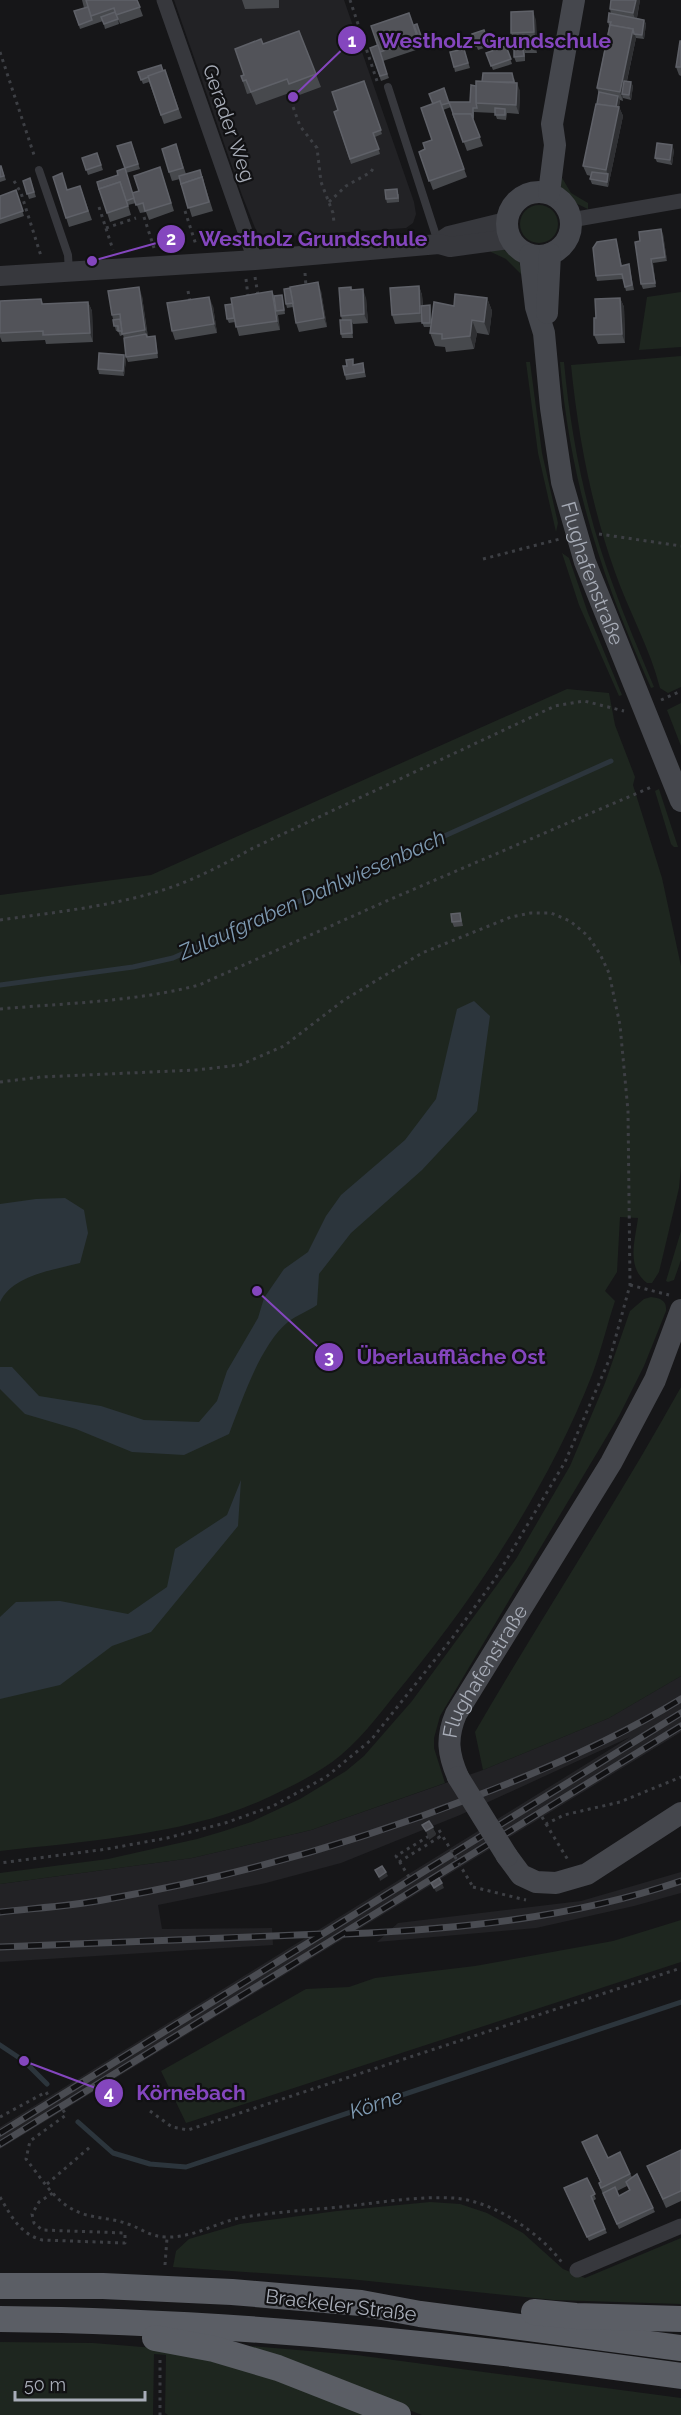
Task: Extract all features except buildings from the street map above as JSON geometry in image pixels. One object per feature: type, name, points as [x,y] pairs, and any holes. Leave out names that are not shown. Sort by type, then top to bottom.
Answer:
[{"type":"highway","name":"Brackeler Straße","points":[[0,2286],[103,2286],[232,2292],[361,2304],[431,2316],[681,2348]]},
{"type":"highway","points":[[361,2304],[420,2300],[576,2316],[681,2319]]},
{"type":"highway","name":"Brackeler Straße","points":[[0,2319],[48,2319],[208,2327],[390,2341],[545,2357],[681,2376]]},
{"type":"highway","points":[[48,2319],[214,2349],[278,2368],[398,2415]]},
{"type":"main road","points":[[540,193],[555,145],[552,124],[574,0]]},
{"type":"main road","points":[[540,193],[556,196],[566,207],[571,220],[571,230],[565,243],[540,255],[520,251],[508,231],[512,205],[522,196],[540,193]]},
{"type":"main road","name":"Flughafenstraße","points":[[540,255],[536,307],[544,333],[551,408],[562,482],[576,535],[681,801]]},
{"type":"main road","name":"Flughafenstraße","points":[[675,1302],[655,1380],[611,1463],[456,1714],[450,1727],[448,1743],[450,1759],[458,1777],[507,1856],[521,1875],[536,1882],[556,1883],[587,1874],[681,1813]]},
{"type":"street","name":"Gerader Weg","points":[[164,0],[252,270]]},
{"type":"street","points":[[571,220],[681,201]]},
{"type":"street","points":[[0,276],[69,272],[252,270],[439,244],[449,236],[508,231]]},
{"type":"street","points":[[577,2270],[681,2226]]},
{"type":"lane","points":[[388,87],[439,244]]},
{"type":"lane","points":[[39,171],[68,255],[69,272]]},
{"type":"path","points":[[350,0],[379,88],[388,87]]},
{"type":"path","points":[[0,52],[39,171]]},
{"type":"path","points":[[288,93],[300,126],[317,148],[321,182],[334,223]]},
{"type":"path","points":[[329,202],[346,186],[371,172],[375,165]]},
{"type":"path","points":[[14,181],[21,193],[41,256]]},
{"type":"path","points":[[99,207],[114,252]]},
{"type":"path","points":[[185,211],[197,247]]},
{"type":"path","points":[[101,213],[107,212]]},
{"type":"path","points":[[144,217],[154,249]]},
{"type":"path","points":[[106,228],[136,218]]},
{"type":"path","points":[[252,270],[259,302]]},
{"type":"path","points":[[250,304],[252,270]]},
{"type":"path","points":[[304,271],[307,292]]},
{"type":"path","points":[[188,291],[191,309]]},
{"type":"path","points":[[600,534],[681,546]]},
{"type":"path","points":[[483,559],[576,535]]},
{"type":"path","points":[[657,702],[681,691]]},
{"type":"path","points":[[0,920],[71,910],[153,893],[209,873],[253,848],[555,706],[584,701],[630,713]]},
{"type":"path","points":[[0,1009],[97,1002],[171,992],[199,985],[412,890],[673,779]]},
{"type":"path","points":[[0,1082],[41,1077],[196,1070],[240,1065],[284,1046],[344,1000],[422,953],[511,917],[531,913],[552,913],[570,921],[588,936],[600,954],[609,974],[620,1025],[628,1111],[630,1285],[610,1358],[566,1462],[495,1579],[453,1637],[371,1740],[326,1777],[273,1806],[225,1823],[167,1838],[117,1847],[0,1863]]},
{"type":"path","points":[[630,1285],[675,1302]]},
{"type":"path","points":[[546,1824],[564,1815],[620,1802],[681,1777]]},
{"type":"path","points":[[542,1817],[567,1858]]},
{"type":"path","points":[[409,1877],[396,1856],[439,1830],[440,1837],[473,1887],[508,1896]]},
{"type":"path","points":[[399,1862],[440,1837]]},
{"type":"path","points":[[150,2111],[172,2127],[188,2130],[681,1968]]},
{"type":"path","points":[[0,2117],[46,2092],[49,2097]]},
{"type":"path","points":[[63,2110],[66,2115],[30,2141],[26,2158],[54,2193],[71,2209],[100,2219],[127,2224],[149,2235],[167,2238],[189,2235],[243,2217],[390,2201],[455,2198],[480,2204],[506,2216],[553,2249],[566,2269],[577,2270]]},
{"type":"path","points":[[47,2184],[90,2147]]},
{"type":"path","points":[[0,2197],[22,2230],[32,2238],[125,2243],[125,2233],[42,2230],[34,2223],[32,2214],[39,2202],[54,2193]]},
{"type":"path","points":[[165,2265],[167,2238]]},
{"type":"path","points":[[160,2355],[160,2415]]},
{"type":"shaded area","points":[[174,0],[344,0],[414,202],[416,214],[413,223],[406,228],[259,238]]},
{"type":"shaded area","points":[[561,176],[571,193],[588,203],[588,209],[571,201],[561,189]]},
{"type":"shaded area","points":[[539,205],[553,210],[558,224],[553,238],[539,243],[525,238],[520,224],[525,210]]},
{"type":"shaded area","points":[[501,248],[518,259],[524,277],[506,259],[491,252],[491,250]]},
{"type":"shaded area","points":[[681,292],[681,347],[639,350],[647,297]]},
{"type":"shaded area","points":[[681,356],[681,687],[668,693],[660,688],[651,658],[620,586],[599,521],[577,417],[571,365]]},
{"type":"shaded area","points":[[526,362],[530,362],[542,453],[558,523],[556,532],[538,453]]},
{"type":"shaded area","points":[[560,362],[564,362],[575,447],[587,503],[603,558],[654,687],[651,688],[618,608],[591,529],[572,449]]},
{"type":"shaded area","points":[[562,553],[569,558],[588,613],[622,695],[619,696],[579,605]]},
{"type":"shaded area","points":[[567,689],[609,693],[615,725],[635,777],[633,785],[662,878],[681,966],[681,1166],[679,1188],[659,1272],[652,1283],[647,1283],[640,1277],[634,1261],[638,1218],[620,1217],[617,1272],[605,1291],[615,1301],[592,1375],[556,1455],[511,1534],[461,1610],[376,1719],[341,1755],[290,1787],[229,1813],[165,1830],[0,1851],[0,895],[151,875]]},
{"type":"shaded area","points":[[681,703],[681,746],[667,710]]},
{"type":"shaded area","points":[[659,789],[678,847],[671,844],[655,791]]},
{"type":"shaded area","points":[[474,1001],[490,1016],[477,1111],[422,1170],[351,1233],[319,1274],[317,1305],[288,1322],[269,1345],[253,1374],[229,1434],[184,1455],[132,1452],[76,1429],[25,1414],[0,1389],[0,1367],[12,1367],[39,1396],[101,1406],[144,1420],[199,1422],[217,1401],[227,1371],[258,1318],[264,1298],[284,1269],[308,1252],[326,1216],[341,1195],[405,1140],[436,1099],[457,1009]]},
{"type":"shaded area","points":[[65,1198],[84,1210],[88,1233],[80,1263],[46,1271],[24,1280],[6,1293],[0,1302],[0,1204]]},
{"type":"shaded area","points":[[681,1231],[681,1260],[674,1280],[668,1282],[666,1281]]},
{"type":"shaded area","points":[[651,1297],[662,1300],[666,1311],[644,1366],[619,1416],[440,1716],[434,1738],[434,1748],[445,1783],[311,1830],[192,1858],[0,1884],[0,1873],[108,1859],[197,1839],[251,1822],[300,1799],[346,1771],[364,1756],[412,1701],[516,1559],[570,1466],[605,1383],[630,1311],[644,1299]]},
{"type":"shaded area","points":[[681,1387],[681,1676],[609,1718],[483,1770],[475,1732]]},
{"type":"shaded area","points":[[241,1480],[238,1526],[151,1632],[112,1646],[60,1685],[0,1699],[0,1617],[16,1602],[60,1601],[128,1614],[167,1587],[175,1549],[227,1515]]},
{"type":"shaded area","points":[[681,1676],[681,1732],[0,2149],[0,2127],[630,1737],[460,1815],[341,1863],[266,1883],[158,1905],[162,1929],[272,1928],[273,1945],[0,1962],[0,1884],[192,1858],[311,1830],[483,1770],[609,1718]]},
{"type":"shaded area","points":[[681,1872],[681,1893],[634,1906],[536,1928],[377,1942],[398,1923],[581,1901]]},
{"type":"shaded area","points":[[681,1920],[681,1962],[186,2123],[161,2071],[306,1989],[349,1987],[375,1978],[475,1966],[613,1941]]},
{"type":"shaded area","points":[[430,2202],[460,2204],[487,2213],[523,2233],[563,2269],[585,2278],[681,2238],[681,2304],[554,2300],[349,2279],[173,2267],[176,2251],[189,2239],[240,2224]]},
{"type":"shaded area","points":[[0,2342],[93,2343],[155,2348],[227,2361],[375,2415],[168,2415],[165,2413],[166,2355],[154,2354],[153,2415],[0,2415]]},
{"type":"shaded area","points":[[250,2346],[356,2355],[681,2398],[681,2415],[422,2415]]},
{"type":"waterway","name":"Zulaufgraben Dahlwiesenbach","points":[[0,985],[133,967],[173,958],[611,761]]},
{"type":"waterway","name":"Körne","points":[[78,2122],[113,2153],[150,2164],[186,2167],[681,2002]]},
{"type":"waterway","points":[[0,2045],[24,2061],[47,2084]]},
{"type":"railway","points":[[0,1912],[81,1903],[155,1890],[248,1869],[340,1843],[431,1813],[529,1775],[606,1740],[681,1699]]},
{"type":"railway","points":[[0,2133],[681,1713]]},
{"type":"railway","points":[[0,2144],[681,1726]]},
{"type":"railway","points":[[345,1934],[473,1925],[557,1913],[640,1894],[681,1881]]},
{"type":"railway","points":[[0,1947],[321,1934]]},
{"type":"place","name":"Westholz-Grundschule","points":[[293,97]]},
{"type":"place","name":"Westholz Grundschule","points":[[92,261]]},
{"type":"place","name":"Überlauffläche Ost","points":[[257,1291]]},
{"type":"place","name":"Körnebach","points":[[24,2061]]}]
